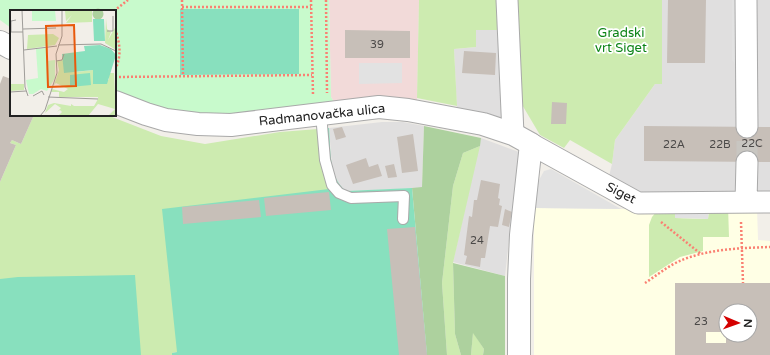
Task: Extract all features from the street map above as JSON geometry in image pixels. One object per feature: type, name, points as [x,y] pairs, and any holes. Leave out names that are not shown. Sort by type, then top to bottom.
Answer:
[{"type":"street","points":[[507,0],[522,139],[519,355]]},
{"type":"street","points":[[746,0],[747,127]]},
{"type":"street","points":[[0,42],[10,47]]},
{"type":"street","name":"Radmanovačka ulica","points":[[116,102],[166,120],[198,124],[231,125],[320,105],[379,107],[408,110],[483,124],[522,139]]},
{"type":"street","name":"Siget","points":[[522,139],[650,210],[742,209],[770,202]]},
{"type":"street","points":[[742,209],[747,162]]},
{"type":"lane","points":[[320,105],[326,160],[332,185],[339,193],[351,198],[404,196],[403,219]]},
{"type":"path","points":[[115,10],[128,0]]},
{"type":"path","points":[[182,0],[183,76]]},
{"type":"path","points":[[311,0],[312,75],[320,105]]},
{"type":"path","points":[[320,105],[326,0]]},
{"type":"path","points":[[182,7],[311,7]]},
{"type":"path","points":[[116,33],[120,49],[116,68]]},
{"type":"path","points":[[116,77],[312,75]]},
{"type":"path","points":[[742,209],[741,221],[744,283]]},
{"type":"path","points":[[650,210],[701,254]]},
{"type":"path","points":[[645,283],[681,260],[701,254],[743,248],[770,247]]},
{"type":"shaded area","points":[[329,0],[419,0],[417,102],[334,102],[331,97]]},
{"type":"shaded area","points":[[662,0],[770,0],[770,199],[651,197],[637,192],[609,176],[615,140],[655,84],[662,83]]},
{"type":"shaded area","points":[[732,0],[743,0],[743,53],[735,64],[732,60]]},
{"type":"shaded area","points":[[476,30],[498,30],[504,111],[499,118],[457,111],[454,49],[476,47]]},
{"type":"shaded area","points":[[359,63],[402,63],[402,83],[359,84]]},
{"type":"shaded area","points":[[382,122],[403,122],[424,126],[422,188],[346,191],[341,188],[332,167],[329,128]]},
{"type":"shaded area","points":[[481,138],[519,152],[505,276],[453,262]]},
{"type":"shaded area","points":[[551,169],[621,209],[534,208],[535,192],[539,180],[544,171]]},
{"type":"shaded area","points":[[670,206],[709,209],[757,207],[758,240],[770,241],[770,355],[534,355],[534,208],[626,209]]},
{"type":"shaded area","points":[[675,209],[709,209],[708,219],[675,218]]},
{"type":"green space","points":[[0,0],[329,0],[331,97],[334,102],[249,113],[227,114],[185,113],[164,109],[116,92],[116,10],[10,10],[10,27],[0,20]]},
{"type":"green space","points":[[419,0],[496,0],[498,30],[476,30],[476,47],[454,49],[457,106],[417,98]]},
{"type":"green space","name":"Gradski vrt Siget","points":[[516,0],[662,0],[662,84],[655,84],[615,140],[612,164],[570,140],[564,148],[540,135],[521,103]]},
{"type":"green space","points":[[180,9],[299,9],[299,74],[180,75]]},
{"type":"green space","points":[[34,116],[110,116],[161,136],[205,144],[280,132],[318,129],[334,198],[177,352],[172,353],[172,355],[0,355],[0,182],[16,145],[10,143],[12,140],[21,144]]},
{"type":"green space","points":[[424,126],[481,138],[480,146],[463,153],[453,186],[442,283],[447,355],[427,355],[412,188],[422,187]]},
{"type":"green space","points":[[329,128],[333,170],[340,185],[346,191],[412,188],[427,355],[172,355],[172,353],[177,352],[162,209],[329,189],[323,173],[318,129]]},
{"type":"green space","points":[[480,146],[453,263],[455,334],[461,355],[447,355],[442,283],[453,186],[463,153]]},
{"type":"green space","points":[[728,206],[729,237],[703,237],[703,251],[680,257],[649,277],[649,225],[652,217],[657,211],[675,209],[675,218],[708,219],[709,209]]},
{"type":"green space","points":[[453,263],[505,276],[505,355],[483,355],[484,349],[473,333],[471,355],[461,355],[455,334]]},
{"type":"green space","points":[[135,275],[141,355],[0,355],[0,279],[18,277]]},
{"type":"green space","points":[[473,332],[484,349],[483,355],[471,355]]},
{"type":"building","points":[[668,0],[706,0],[705,63],[667,63]]},
{"type":"building","points":[[345,30],[410,31],[410,58],[345,58]]},
{"type":"building","points":[[464,51],[496,53],[495,75],[462,73]]},
{"type":"building","points":[[3,76],[10,79],[10,116],[34,116],[21,144],[12,140],[10,143],[16,145],[0,182],[0,84]]},
{"type":"building","points":[[552,102],[567,103],[566,124],[551,124]]},
{"type":"building","points":[[644,126],[770,127],[770,162],[644,161]]},
{"type":"building","points":[[342,127],[346,137],[336,140],[333,129]]},
{"type":"building","points":[[413,134],[418,171],[402,173],[397,137]]},
{"type":"building","points":[[366,158],[369,167],[378,164],[382,176],[353,184],[346,165]]},
{"type":"building","points":[[394,164],[397,177],[388,178],[385,166]]},
{"type":"building","points":[[481,180],[500,184],[498,198],[500,199],[499,205],[502,206],[498,227],[490,226],[485,258],[481,258],[480,267],[465,264],[467,256],[464,255],[469,216],[472,217],[474,200],[477,200]]},
{"type":"building","points":[[329,192],[331,210],[266,216],[264,198]]},
{"type":"building","points":[[259,200],[261,217],[183,224],[182,207]]},
{"type":"building","points":[[505,209],[512,212],[509,227],[502,225]]},
{"type":"building","points":[[415,227],[427,355],[399,355],[387,229]]},
{"type":"building","points":[[675,283],[770,283],[770,355],[675,355]]},
{"type":"tunnel","points":[[747,127],[747,162]]}]
